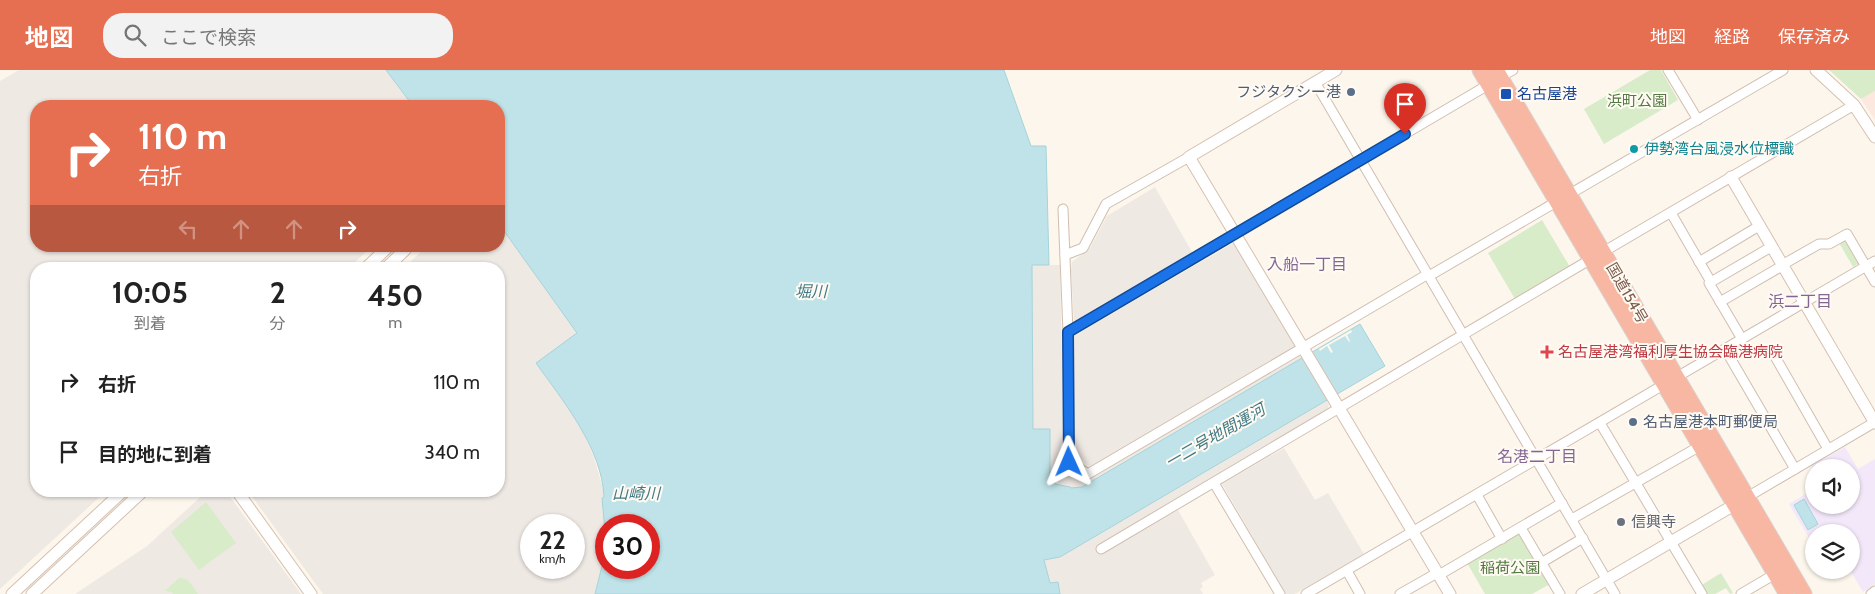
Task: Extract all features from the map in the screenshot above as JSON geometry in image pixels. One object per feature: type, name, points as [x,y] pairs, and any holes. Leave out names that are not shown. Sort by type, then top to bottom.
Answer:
[{"type":"highway","name":"国道154号","points":[[1480,70],[1499,75],[1563,199],[1740,501],[1786,594]]},
{"type":"highway","name":"国道154号","points":[[1670,381],[1700,446],[1804,594]]},
{"type":"street","points":[[1065,255],[1083,248],[1106,204],[1336,70]]},
{"type":"street","points":[[1668,70],[1698,120]]},
{"type":"street","points":[[1063,209],[1068,332],[1069,462],[1088,474],[1305,350],[1428,275],[1563,199],[1783,70]]},
{"type":"street","points":[[1816,70],[1854,105],[1875,137]]},
{"type":"street","points":[[1068,332],[1361,160],[1499,75]]},
{"type":"street","points":[[1315,82],[1615,594]]},
{"type":"street","points":[[1101,548],[1214,482],[1338,404],[1463,334],[1854,105]]},
{"type":"street","points":[[1189,156],[1450,594]]},
{"type":"street","points":[[1582,594],[1875,422],[1731,177]]},
{"type":"street","points":[[1670,212],[1710,282],[1708,283],[1742,339]]},
{"type":"street","points":[[1699,262],[1759,226]]},
{"type":"street","points":[[1720,302],[1819,244],[1829,244],[1847,234],[1875,282]]},
{"type":"street","points":[[1710,282],[1771,247]]},
{"type":"street","points":[[372,262],[383,252]]},
{"type":"street","points":[[393,262],[404,252]]},
{"type":"street","points":[[1306,594],[1875,261]]},
{"type":"street","points":[[1725,349],[1795,469]]},
{"type":"street","points":[[1773,354],[1828,449]]},
{"type":"street","points":[[1600,423],[1702,594]]},
{"type":"street","points":[[1572,520],[1700,446]]},
{"type":"street","points":[[1214,482],[1280,594]]},
{"type":"street","points":[[1477,495],[1502,539]]},
{"type":"street","points":[[12,594],[117,497]]},
{"type":"street","points":[[32,594],[137,497]]},
{"type":"street","points":[[241,497],[311,594]]},
{"type":"street","points":[[1400,594],[1502,539],[1562,503]]},
{"type":"street","points":[[1521,528],[1560,594]]},
{"type":"street","points":[[1541,562],[1583,538]]},
{"type":"street","points":[[1347,570],[1360,594]]},
{"type":"street","points":[[1741,594],[1775,574]]},
{"type":"street","points":[[1871,594],[1875,591]]},
{"type":"shaded area","points":[[19,70],[386,70],[408,100],[30,100],[30,252],[366,252],[355,262],[30,262],[30,497],[100,497],[0,589],[0,81]]},
{"type":"shaded area","points":[[1875,91],[1875,120],[1861,99]]},
{"type":"shaded area","points":[[1155,187],[1193,254],[1074,323],[1072,262],[1090,248],[1107,216]]},
{"type":"shaded area","points":[[505,232],[578,333],[569,409],[581,427],[593,455],[603,488],[604,514],[595,514],[595,579],[599,579],[595,594],[323,594],[252,497],[505,497],[505,262],[410,262],[421,252],[505,252]]},
{"type":"shaded area","points":[[1235,242],[1296,346],[1093,468],[1086,464],[1078,454],[1074,440],[1074,336]]},
{"type":"shaded area","points":[[1032,265],[1060,265],[1064,470],[1072,475],[1083,478],[1089,476],[1299,354],[1302,359],[1082,487],[1071,488],[1055,484],[1050,479],[1050,430],[1033,429]]},
{"type":"shaded area","points":[[1326,400],[1329,405],[1327,410],[1098,545],[1103,553],[1178,510],[1215,575],[1201,583],[1203,587],[1200,589],[1203,594],[1060,594],[1058,582],[1050,583],[1044,560],[1060,557]]},
{"type":"shaded area","points":[[1845,447],[1852,459],[1824,459]]},
{"type":"shaded area","points":[[1284,448],[1315,500],[1328,493],[1364,554],[1295,594],[1286,594],[1222,484]]},
{"type":"shaded area","points":[[1875,459],[1875,584],[1863,592],[1855,579],[1860,579],[1860,524],[1805,524],[1805,531],[1789,504],[1805,494],[1805,514],[1860,514],[1860,468]]},
{"type":"shaded area","points":[[200,497],[230,497],[301,594],[75,594],[147,546]]},
{"type":"green space","name":"浜町公園","points":[[1650,70],[1661,70],[1678,100],[1604,144],[1584,109]]},
{"type":"green space","points":[[1829,70],[1875,70],[1875,91],[1861,99]]},
{"type":"green space","points":[[1542,220],[1570,267],[1515,299],[1488,253]]},
{"type":"green space","points":[[1846,238],[1861,262],[1853,267],[1838,241]]},
{"type":"green space","points":[[206,502],[236,543],[199,570],[171,532]]},
{"type":"green space","name":"稲荷公園","points":[[1520,532],[1550,584],[1532,594],[1485,594],[1467,563]]},
{"type":"green space","points":[[1721,573],[1733,593],[1730,594],[1726,588],[1715,594],[1704,594],[1700,586]]},
{"type":"green space","points":[[179,578],[188,581],[198,594],[173,594],[165,591]]},
{"type":"water","name":"堀川","points":[[386,70],[1004,70],[1031,146],[1046,146],[1049,265],[1032,265],[1033,429],[1050,429],[1050,479],[1055,481],[1055,484],[1071,488],[1082,487],[1360,324],[1385,366],[1060,557],[1044,560],[1050,583],[1058,582],[1060,594],[595,594],[599,579],[660,579],[660,514],[603,514],[602,479],[589,443],[569,409],[536,363],[577,333],[505,232],[505,100],[408,100]]},
{"type":"water","points":[[1804,499],[1805,514],[1812,514],[1818,524],[1805,525],[1794,505]]},
{"type":"pier","points":[[1351,330],[1352,332],[1347,335],[1349,342],[1345,336],[1329,345],[1333,352],[1331,353],[1327,346],[1320,351],[1319,349]]},
{"type":"place","name":"フジタクシー港","points":[[1351,92]]},
{"type":"place","name":"名古屋港","points":[[1506,94]]},
{"type":"place","name":"伊勢湾台風浸水位標識","points":[[1634,149]]},
{"type":"place","name":"名古屋港湾福利厚生協会臨港病院","points":[[1547,352]]},
{"type":"place","name":"名古屋港本町郵便局","points":[[1633,422]]},
{"type":"place","name":"信興寺","points":[[1621,522]]},
{"type":"district","name":"入船一丁目","points":[[1307,264]]},
{"type":"district","name":"浜二丁目","points":[[1800,301]]},
{"type":"district","name":"名港二丁目","points":[[1537,456]]},
{"type":"route","points":[[1069,462],[1068,332],[1405,134]]},
{"type":"water label","name":"一二号地間運河","points":[[1215,436]]},
{"type":"water label","name":"山崎川","points":[[636,493]]}]
